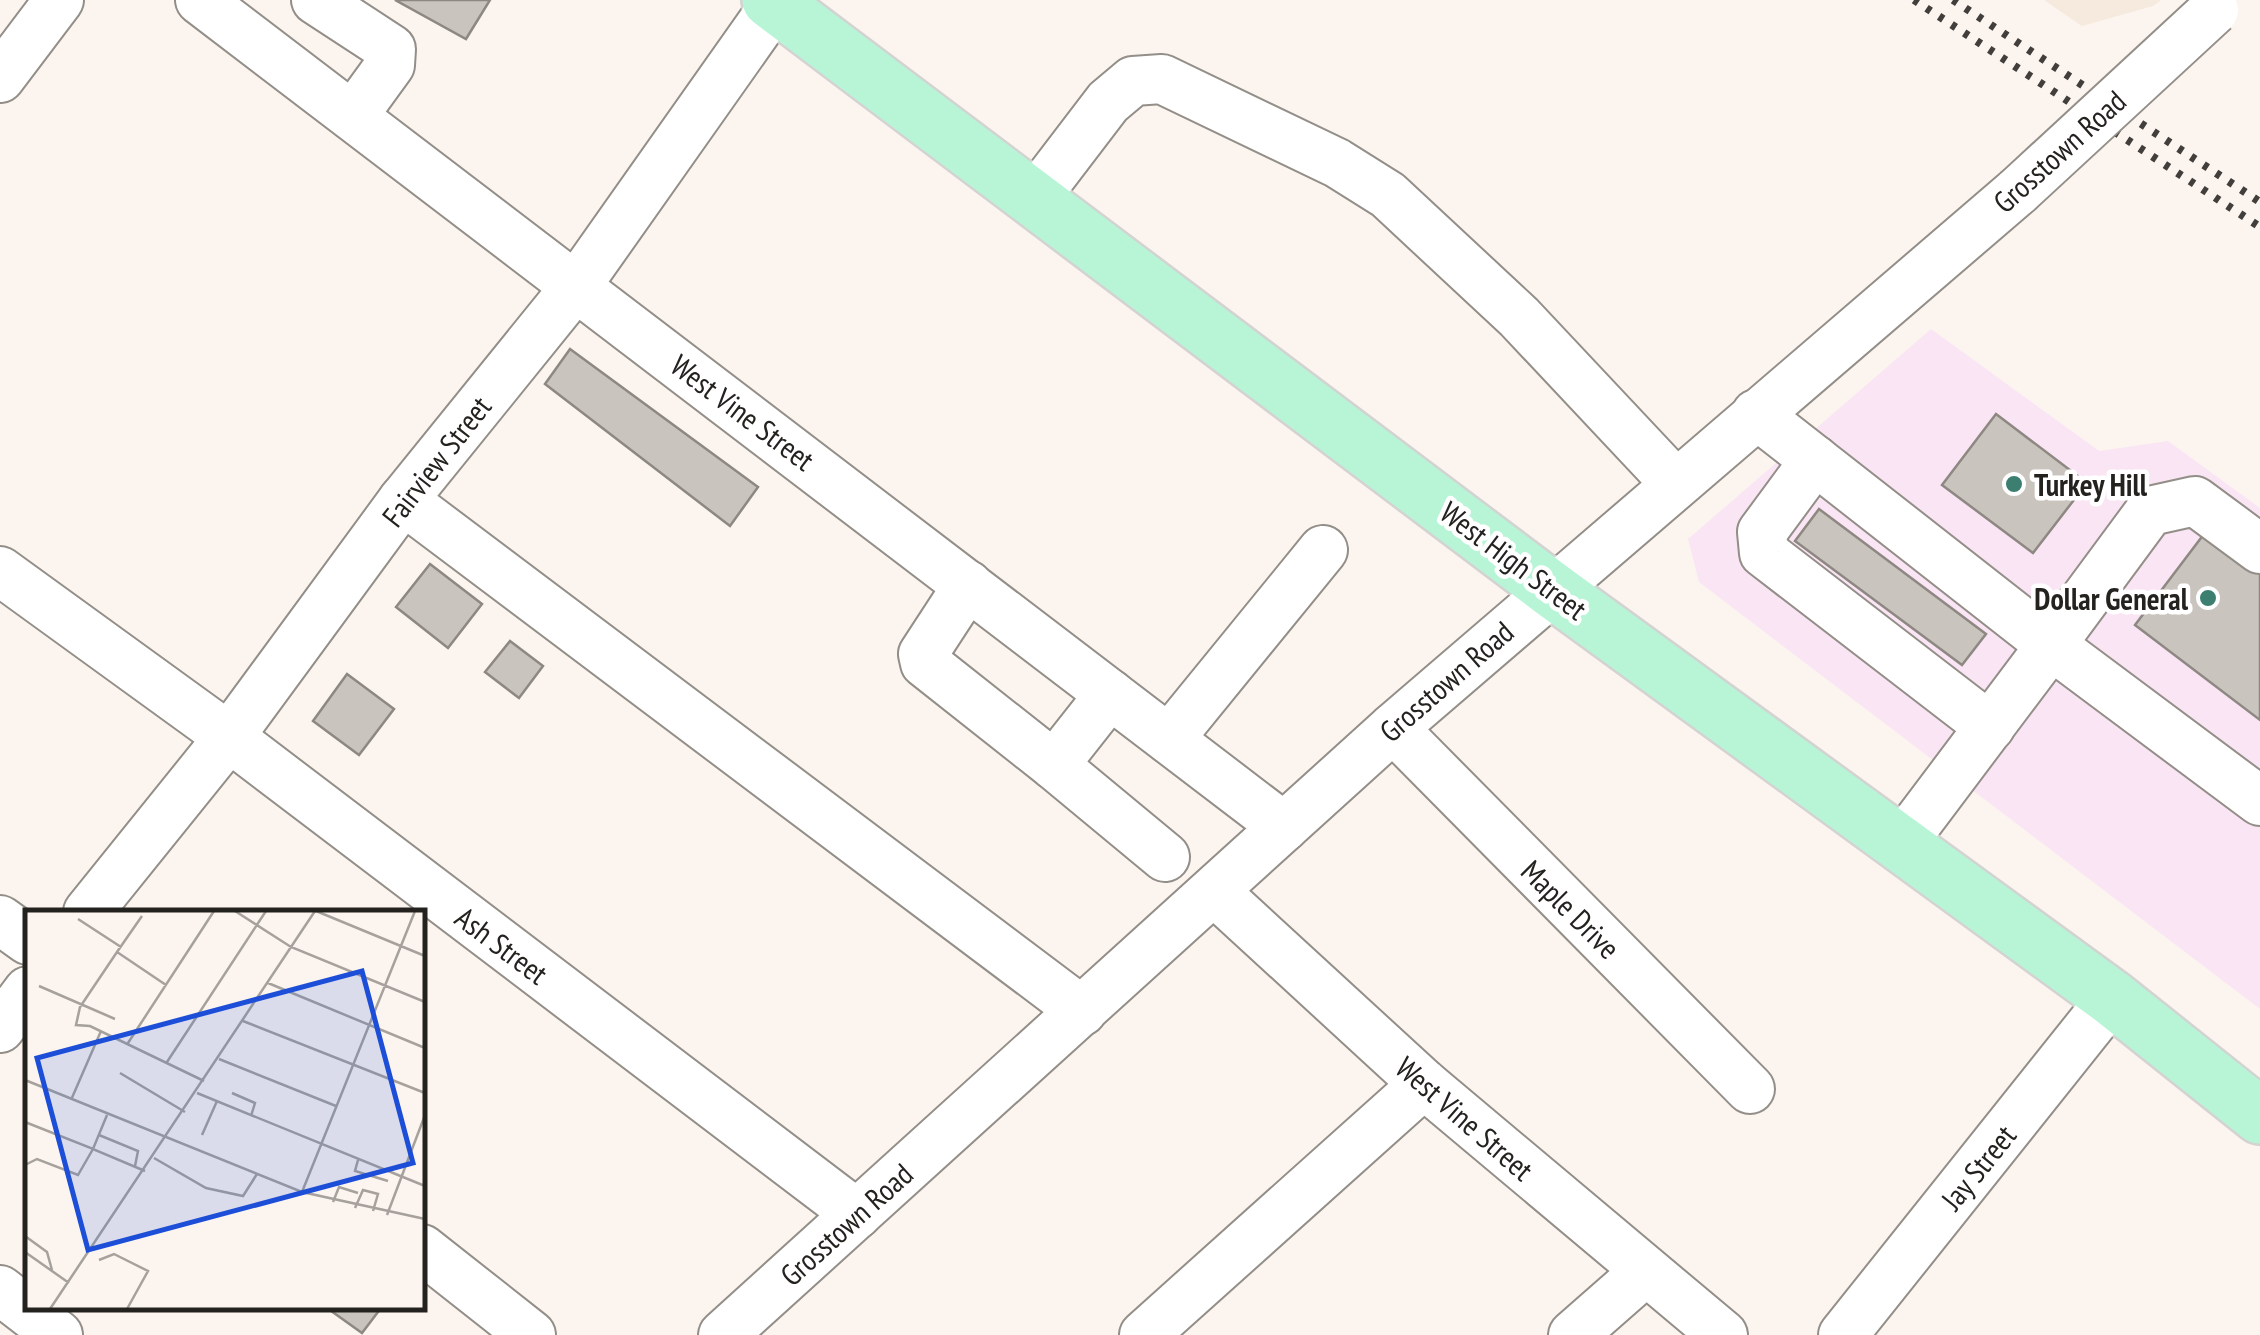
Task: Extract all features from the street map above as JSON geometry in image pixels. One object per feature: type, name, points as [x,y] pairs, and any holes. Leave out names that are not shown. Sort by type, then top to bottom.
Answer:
[{"type":"main road","name":"West High Street","points":[[773,2],[1551,589],[2112,998],[2260,1116]]},
{"type":"street","points":[[0,78],[59,0]]},
{"type":"street","name":"West Vine Street","points":[[200,0],[1284,827]]},
{"type":"street","points":[[316,0],[391,49],[390,65],[353,116]]},
{"type":"street","name":"Fairview Street","points":[[90,910],[229,737],[403,500],[576,285],[773,2]]},
{"type":"street","name":"Grosstown Road","points":[[723,1335],[1393,728],[2018,190],[2220,5]]},
{"type":"street","points":[[1034,199],[1108,102],[1132,80],[1162,79],[1337,162],[1388,196],[1519,318],[1675,484]]},
{"type":"street","points":[[1756,414],[2051,645],[2260,801]]},
{"type":"street","points":[[1814,460],[1762,532],[1764,553],[1990,726]]},
{"type":"street","points":[[403,500],[1082,1011]]},
{"type":"street","points":[[1902,843],[2150,511],[2195,501],[2260,549]]},
{"type":"street","points":[[1169,739],[1324,550]]},
{"type":"street","name":"Ash Street","points":[[0,571],[229,737],[857,1214]]},
{"type":"street","points":[[968,585],[923,654],[925,663],[1166,857]]},
{"type":"street","points":[[1054,765],[1110,694]]},
{"type":"street","name":"Maple Drive","points":[[1393,728],[1750,1089]]},
{"type":"street","name":"West Vine Street","points":[[1215,892],[1424,1084],[1724,1335]]},
{"type":"street","points":[[0,920],[25,938]]},
{"type":"street","points":[[0,1028],[25,995]]},
{"type":"street","name":"Jay Street","points":[[1843,1335],[2112,998]]},
{"type":"street","points":[[1144,1335],[1424,1084]]},
{"type":"street","points":[[425,1251],[531,1335]]},
{"type":"street","points":[[1573,1335],[1646,1271]]},
{"type":"street","points":[[0,1290],[25,1309]]},
{"type":"street","points":[[26,1310],[58,1335]]},
{"type":"shaded area","points":[[2044,0],[2161,0],[2153,6],[2082,26]]},
{"type":"shaded area","points":[[1931,329],[2099,451],[2168,441],[2260,508],[2260,1009],[1699,582],[1688,539]]},
{"type":"building","points":[[395,0],[490,0],[466,39]]},
{"type":"building","points":[[570,349],[758,487],[730,526],[545,384]]},
{"type":"building","name":"Turkey Hill","points":[[1996,414],[2087,483],[2033,553],[1942,485]]},
{"type":"building","points":[[1819,509],[1986,634],[1962,665],[1795,541]]},
{"type":"building","name":"Dollar General","points":[[2207,530],[2260,570],[2260,720],[2135,625]]},
{"type":"building","points":[[430,564],[482,604],[448,648],[396,607]]},
{"type":"building","points":[[510,641],[543,666],[519,698],[485,672]]},
{"type":"building","points":[[347,674],[394,709],[359,755],[313,721]]},
{"type":"building","points":[[330,1310],[379,1310],[362,1333]]},
{"type":"railway","points":[[1914,0],[2260,227]]},
{"type":"railway","points":[[1953,0],[2260,202]]},
{"type":"place","name":"Turkey Hill","points":[[2014,484]]},
{"type":"place","name":"Dollar General","points":[[2208,598]]}]
